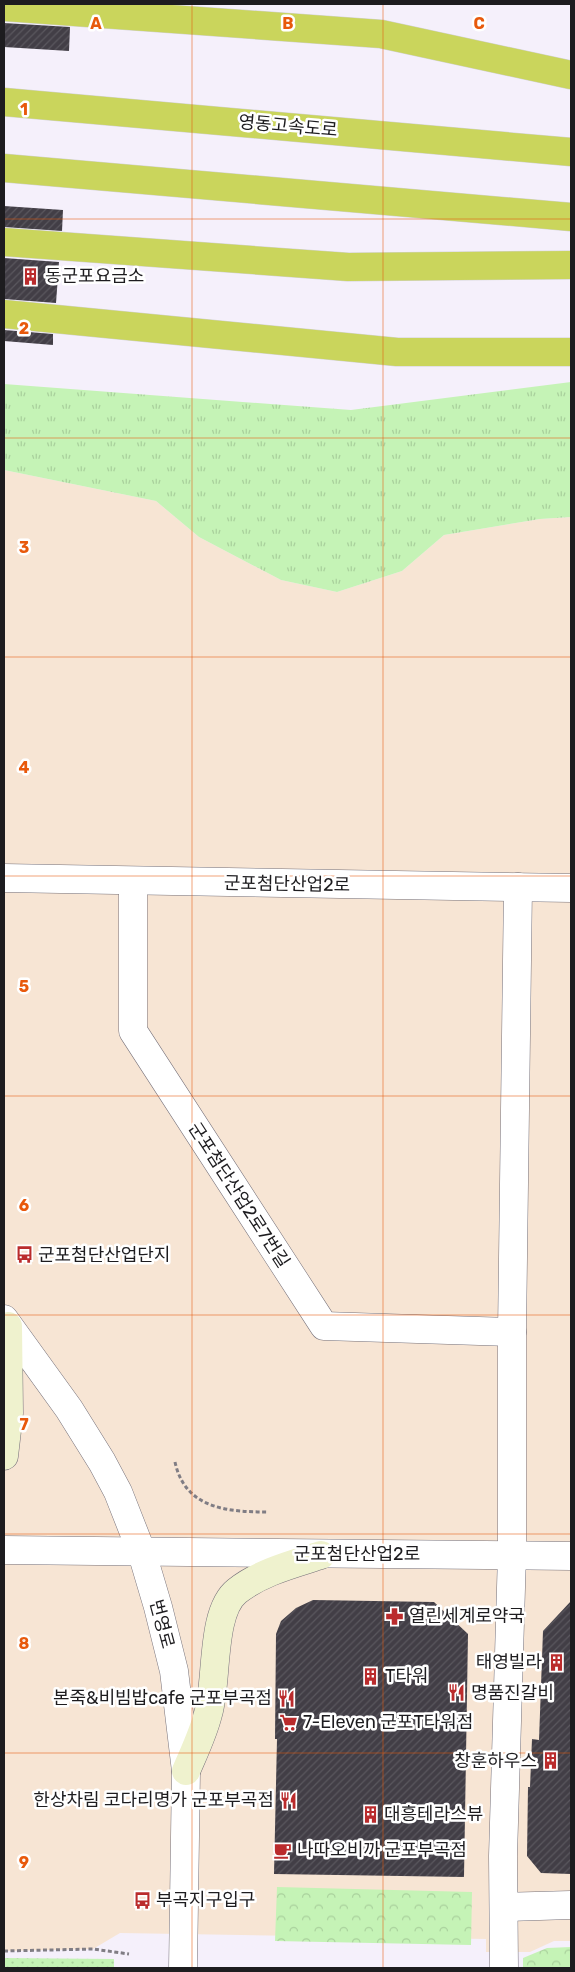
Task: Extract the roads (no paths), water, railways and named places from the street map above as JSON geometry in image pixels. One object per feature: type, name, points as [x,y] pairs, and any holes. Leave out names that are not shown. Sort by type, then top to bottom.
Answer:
[{"type":"highway","points":[[4,7],[381,34],[571,76]]},
{"type":"highway","name":"영동고속도로","points":[[4,102],[571,152]]},
{"type":"highway","points":[[4,168],[571,217]]},
{"type":"highway","points":[[4,242],[348,267],[571,265]]},
{"type":"highway","points":[[4,314],[396,352],[571,352]]},
{"type":"main road","points":[[4,1456],[9,1413],[6,1323]]},
{"type":"main road","points":[[186,1771],[209,1713],[219,1629],[227,1604],[236,1591],[253,1582],[279,1569],[321,1555]]},
{"type":"street","name":"군포첨단산업2로","points":[[4,878],[133,882],[571,888]]},
{"type":"street","name":"군포첨단산업2로7번길","points":[[133,882],[133,1031],[324,1326],[512,1332]]},
{"type":"street","points":[[504,1968],[503,1856],[512,1554],[512,1332],[518,887]]},
{"type":"street","name":"번영로","points":[[6,1323],[69,1409],[102,1462],[118,1492],[142,1552],[174,1671],[186,1771],[183,1968]]},
{"type":"street","name":"군포첨단산업2로","points":[[4,1550],[321,1555],[512,1554],[571,1556]]},
{"type":"street","points":[[504,1907],[571,1906]]},
{"type":"place","name":"동군포요금소","points":[[31,276]]},
{"type":"place","name":"군포첨단산업단지","points":[[24,1255]]},
{"type":"place","name":"열린세계로약국","points":[[395,1616]]},
{"type":"place","name":"태영빌라","points":[[556,1662]]},
{"type":"place","name":"T타워","points":[[371,1676]]},
{"type":"place","name":"명품진갈비","points":[[457,1693]]},
{"type":"place","name":"본죽&비빔밥cafe 군포부곡점","points":[[286,1698]]},
{"type":"place","name":"7-Eleven 군포T타워점","points":[[289,1722]]},
{"type":"place","name":"창훈하우스","points":[[551,1761]]},
{"type":"place","name":"한상차림 코다리명가 군포부곡점","points":[[288,1800]]},
{"type":"place","name":"대흥테라스뷰","points":[[370,1814]]},
{"type":"place","name":"나따오비까 군포부곡점","points":[[283,1850]]},
{"type":"place","name":"부곡지구입구","points":[[142,1900]]}]
